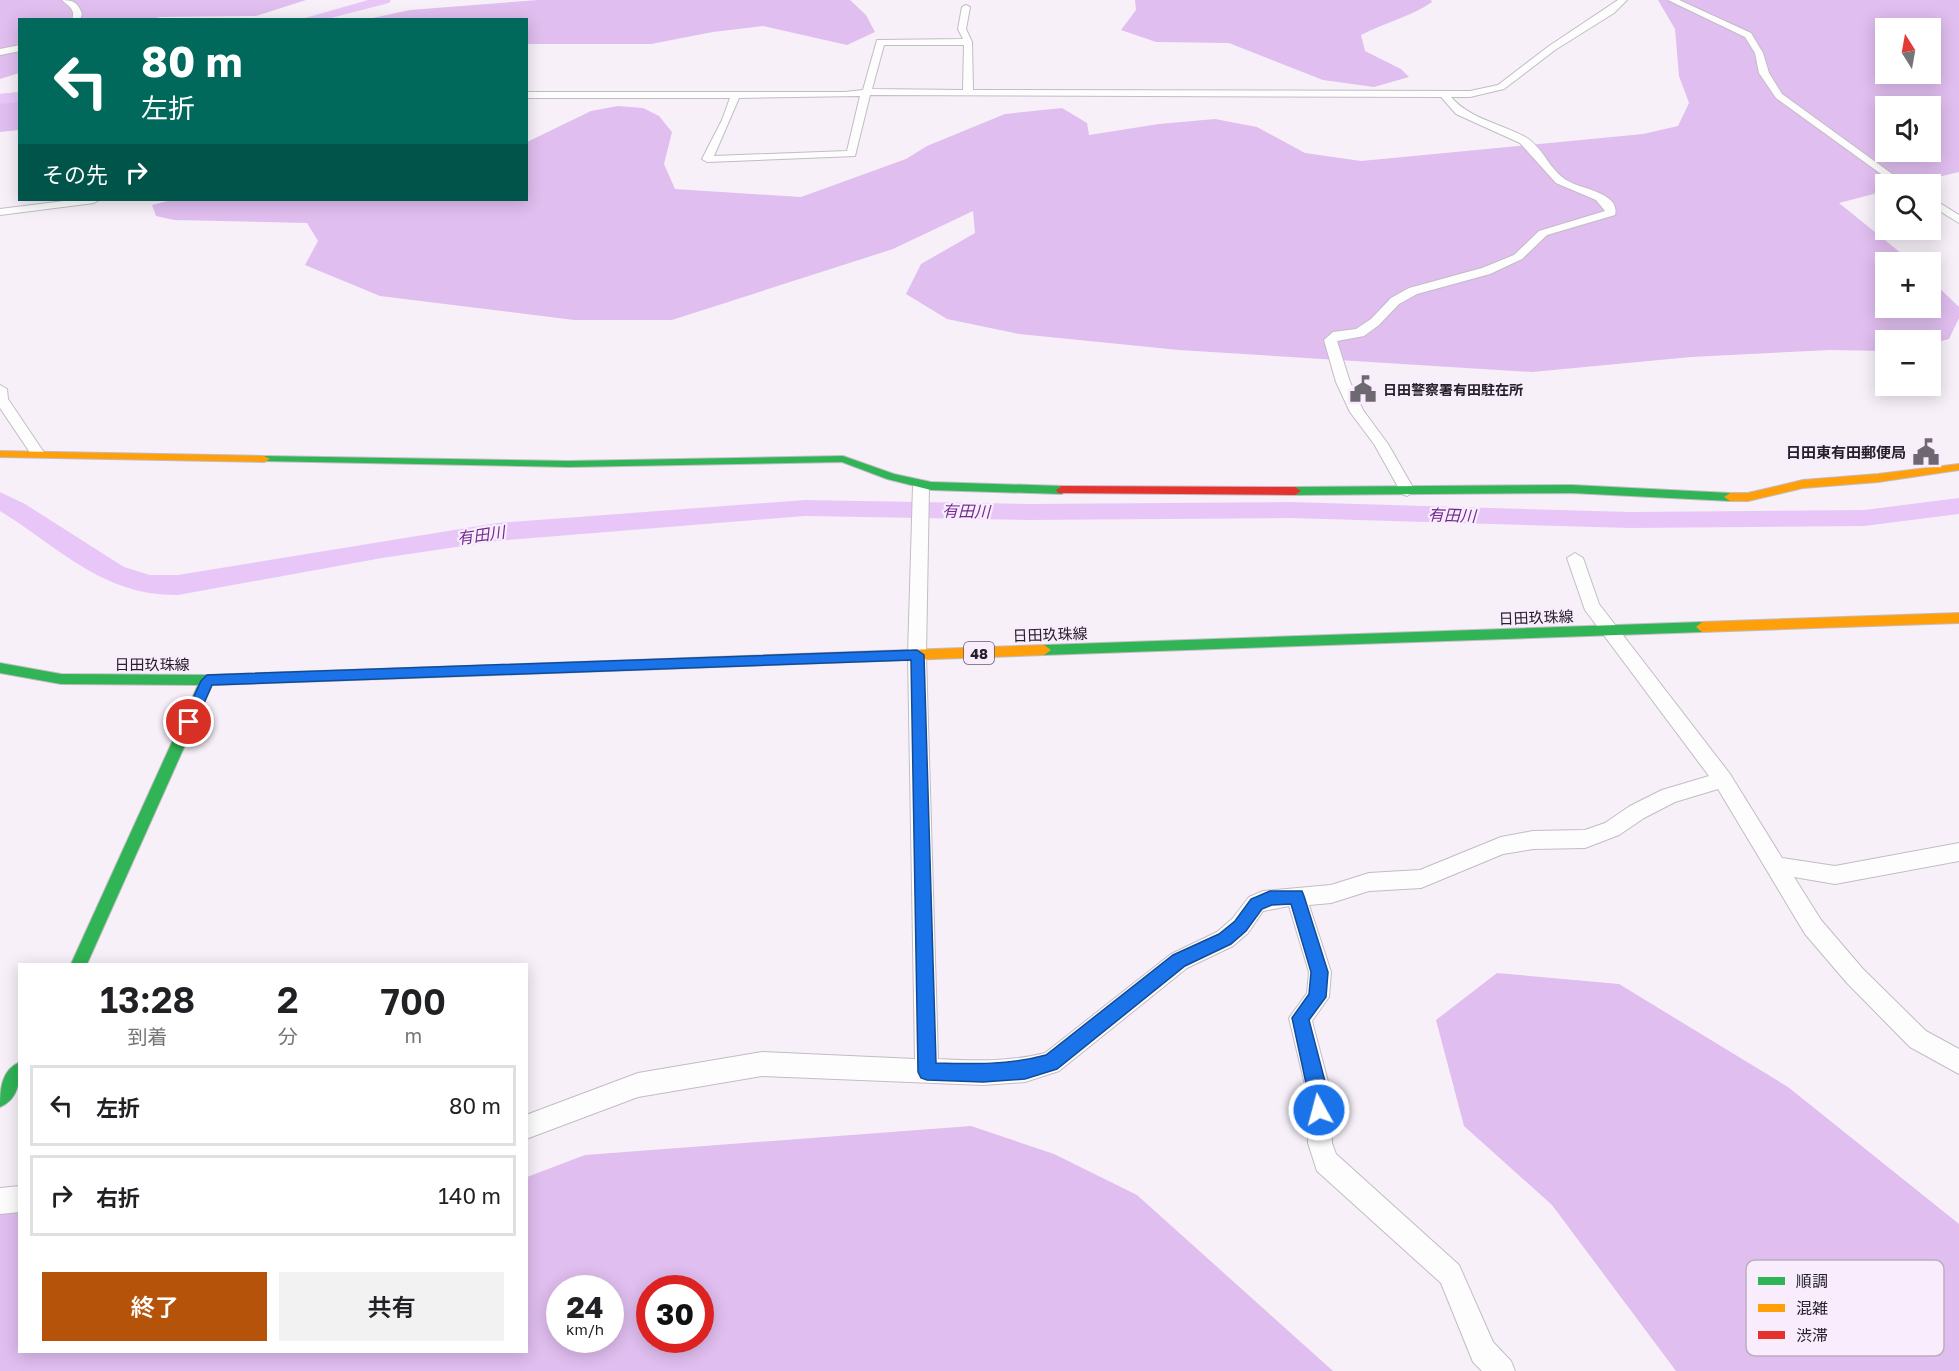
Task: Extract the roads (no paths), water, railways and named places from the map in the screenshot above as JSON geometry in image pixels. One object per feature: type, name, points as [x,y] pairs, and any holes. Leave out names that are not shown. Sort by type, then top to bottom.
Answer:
[{"type":"street","points":[[66,0],[75,6],[78,14],[77,18]]},
{"type":"street","points":[[528,95],[845,95],[867,92],[968,92],[1445,95],[1487,92],[1501,87],[1552,48],[1611,11],[1623,0]]},
{"type":"street","points":[[1672,0],[1748,35],[1759,53],[1764,73],[1779,96],[1887,174]]},
{"type":"street","points":[[966,7],[962,29],[968,42],[968,92]]},
{"type":"street","points":[[736,94],[727,120],[707,159],[851,154],[860,122],[863,97],[867,92],[880,42],[968,42]]},
{"type":"street","points":[[0,52],[18,48]]},
{"type":"street","points":[[1407,491],[1382,444],[1357,412],[1343,382],[1330,339],[1338,335],[1359,333],[1375,322],[1395,301],[1413,291],[1486,271],[1518,257],[1543,233],[1611,213],[1606,203],[1596,195],[1564,184],[1524,141],[1459,112],[1445,95]]},
{"type":"street","points":[[0,212],[86,201]]},
{"type":"street","points":[[1941,208],[1959,220]]},
{"type":"street","points":[[0,390],[2,399],[32,454]]},
{"type":"street","points":[[0,454],[569,464],[843,459],[854,460],[881,473],[921,486],[1155,492],[1572,489],[1711,498],[1748,497],[1803,484],[1878,478],[1959,467]]},
{"type":"street","points":[[921,486],[917,655],[927,1072]]},
{"type":"street","points":[[1575,558],[1591,606],[1723,780],[1778,866],[1799,908],[1813,927],[1855,976],[1918,1039],[1959,1062]]},
{"type":"street","name":"日田玖珠線","points":[[0,669],[61,679],[207,681],[1959,618]]},
{"type":"street","points":[[79,963],[207,681]]},
{"type":"street","points":[[528,1126],[638,1085],[762,1064],[983,1073],[1025,1070],[1051,1063],[1179,961],[1225,939],[1240,926],[1256,904],[1270,898],[1331,894],[1369,882],[1421,879],[1501,846],[1533,840],[1585,839],[1612,829],[1637,812],[1669,796],[1723,780]]},
{"type":"street","points":[[1778,866],[1835,875],[1959,852]]},
{"type":"street","points":[[1296,896],[1320,972],[1318,997],[1300,1018],[1319,1093],[1320,1143],[1326,1162],[1450,1274],[1483,1352],[1501,1371]]},
{"type":"street","points":[[0,1098],[18,1074]]},
{"type":"street","points":[[0,1201],[18,1199]]},
{"type":"waterway","points":[[313,18],[384,0]]},
{"type":"waterway","points":[[0,99],[18,97]]},
{"type":"waterway","name":"有田川","points":[[0,500],[94,562],[133,581],[150,585],[178,585],[382,549],[497,532],[805,508],[1026,512],[1290,510],[1630,520],[1864,518],[1959,506]]},
{"type":"place","name":"日田警察署有田駐在所","points":[[1363,389]]},
{"type":"place","name":"日田東有田郵便局","points":[[1926,452]]}]
